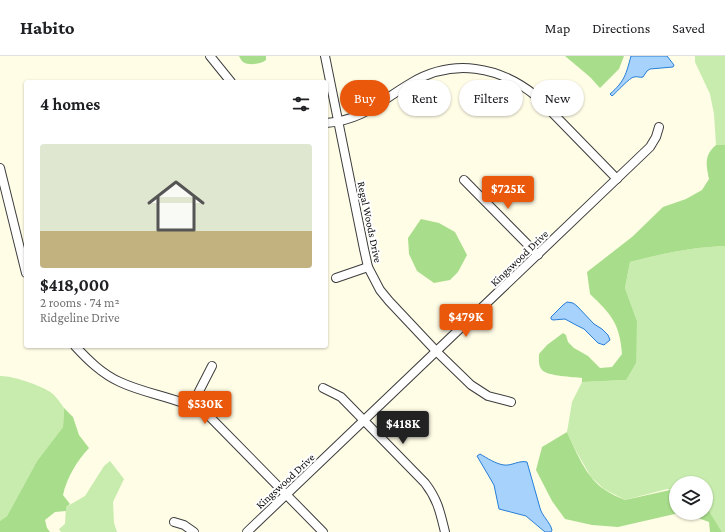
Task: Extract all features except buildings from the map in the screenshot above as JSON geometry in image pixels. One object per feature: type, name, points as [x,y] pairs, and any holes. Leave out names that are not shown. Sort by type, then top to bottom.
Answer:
[{"type":"street","points":[[210,56],[229,80]]},
{"type":"street","name":"Regal Woods Drive","points":[[325,56],[337,122],[368,267],[380,290],[461,376],[479,391],[496,399],[511,402]]},
{"type":"street","points":[[328,123],[348,120],[364,113],[399,90],[424,76],[451,69],[466,68],[484,70],[506,76],[523,85],[536,96],[617,179]]},
{"type":"street","name":"Kingswood Drive","points":[[247,532],[365,421],[650,147],[656,137],[659,126]]},
{"type":"street","points":[[0,168],[24,265]]},
{"type":"street","points":[[464,180],[538,255]]},
{"type":"street","points":[[336,278],[368,267]]},
{"type":"street","points":[[77,348],[96,367],[120,382],[192,405],[209,416],[218,423],[323,532]]},
{"type":"street","points":[[192,405],[212,366]]},
{"type":"street","points":[[323,388],[341,397],[425,483],[434,496],[440,509],[445,532]]},
{"type":"street","points":[[174,522],[184,525],[194,532]]},
{"type":"green space","points":[[239,56],[266,56],[266,60],[248,64],[243,62]]},
{"type":"green space","points":[[565,56],[624,56],[619,69],[600,88],[590,77]]},
{"type":"green space","points":[[695,56],[725,56],[725,145],[716,145],[714,114],[710,94],[695,62]]},
{"type":"green space","points":[[716,145],[725,145],[725,246],[677,251],[630,262],[625,288],[637,321],[636,363],[626,380],[582,382],[582,378],[549,374],[542,370],[539,364],[539,354],[547,345],[563,333],[566,335],[568,342],[574,348],[588,356],[600,368],[612,367],[622,354],[617,327],[609,314],[590,294],[587,272],[632,237],[663,207],[686,199],[702,190],[709,179],[707,165],[708,156]]},
{"type":"green space","points":[[421,219],[439,223],[455,232],[467,255],[458,272],[450,280],[434,283],[417,271],[409,254],[408,238]]},
{"type":"green space","points":[[725,246],[725,532],[722,532],[713,518],[713,476],[669,476],[669,490],[625,500],[604,489],[591,477],[567,432],[572,402],[582,382],[626,380],[637,321],[625,288],[630,262],[677,251]]},
{"type":"green space","points":[[0,376],[20,379],[37,385],[54,395],[64,408],[63,427],[37,461],[7,516],[0,521]]},
{"type":"green space","points":[[64,408],[73,417],[79,435],[89,448],[80,458],[67,482],[63,495],[70,504],[66,507],[66,511],[55,512],[45,520],[47,528],[50,532],[0,532],[0,521],[7,516],[37,461],[63,427]]},
{"type":"green space","points":[[567,432],[578,456],[592,479],[598,485],[625,500],[669,490],[669,515],[618,527],[592,525],[565,519],[552,501],[536,470],[542,447]]},
{"type":"green space","points":[[110,461],[124,479],[113,502],[114,523],[117,532],[61,532],[59,529],[65,524],[66,507],[85,496],[104,466]]},
{"type":"green space","points":[[713,518],[722,532],[710,532],[709,522],[703,520],[713,520]]},
{"type":"water","points":[[631,56],[667,56],[674,65],[673,67],[650,69],[643,77],[632,78],[612,96],[610,94],[619,85],[624,77]]},
{"type":"water","points":[[567,302],[573,303],[577,306],[594,324],[608,335],[610,340],[604,345],[598,343],[584,329],[565,319],[551,319],[551,317]]},
{"type":"water","points":[[480,454],[504,465],[527,462],[542,514],[551,527],[551,532],[545,532],[526,516],[499,509],[494,485],[477,456]]}]
